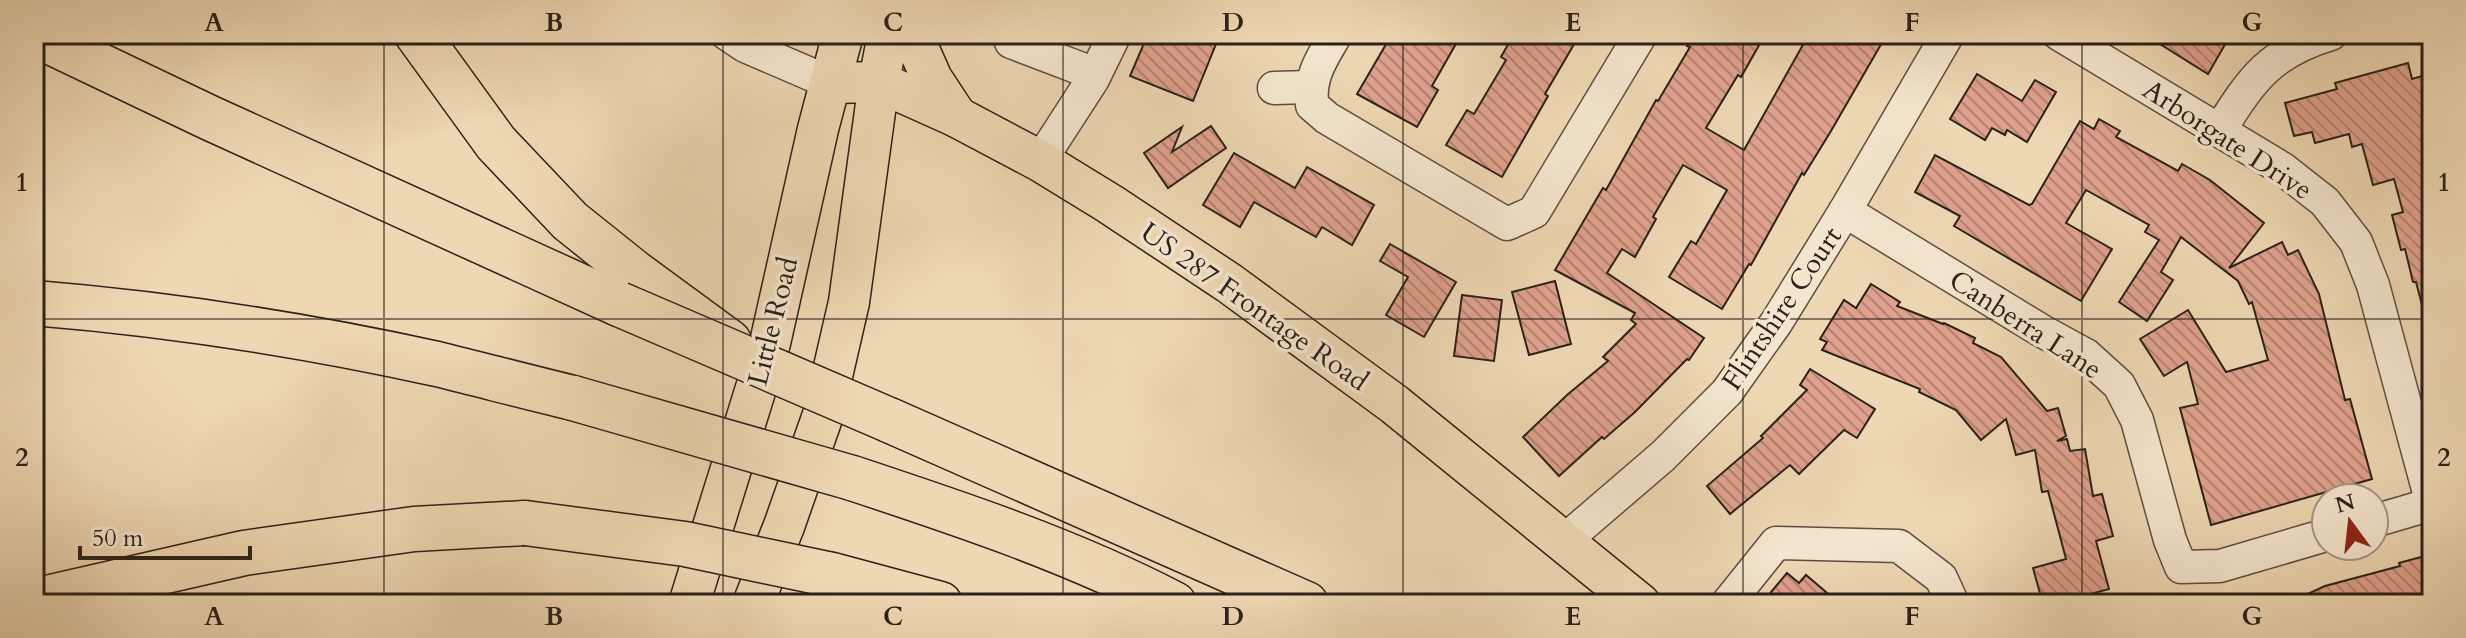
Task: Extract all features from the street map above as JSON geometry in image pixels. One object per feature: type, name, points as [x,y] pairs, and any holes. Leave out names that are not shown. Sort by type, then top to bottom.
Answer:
[{"type":"highway","points":[[34,34],[210,118],[627,289],[759,364],[1306,604]]},
{"type":"highway","points":[[417,34],[496,143],[570,221],[627,289]]},
{"type":"highway","points":[[34,303],[146,314],[346,346],[573,398],[852,478],[985,522],[1130,581],[1174,604]]},
{"type":"highway","points":[[34,601],[244,553],[414,529],[525,523],[685,544],[832,575],[940,604]]},
{"type":"main road","name":"Little Road","points":[[689,604],[770,343],[814,145],[843,34]]},
{"type":"main road","points":[[753,604],[823,415],[849,302],[888,34]]},
{"type":"main road","points":[[912,34],[932,79],[957,117]]},
{"type":"main road","name":"US 287 Frontage Road","points":[[831,83],[879,82],[957,117],[1040,161],[1229,283],[1394,404],[1640,604]]},
{"type":"street","points":[[727,34],[745,46],[831,83]]},
{"type":"street","points":[[1008,34],[1011,42],[1095,74]]},
{"type":"street","points":[[1040,161],[1095,74],[1115,34]]},
{"type":"street","points":[[1336,34],[1310,87],[1312,105],[1327,118],[1507,224],[1534,212],[1641,34]]},
{"type":"street","name":"Flintshire Court","points":[[1564,541],[1663,456],[1727,392],[1776,323],[1948,34]]},
{"type":"street","name":"Arborgate Drive","points":[[2059,34],[2283,169],[2325,202],[2356,242],[2373,285],[2432,504]]},
{"type":"street","points":[[2220,130],[2246,87],[2277,57],[2331,34]]},
{"type":"street","points":[[1274,88],[1310,87]]},
{"type":"street","name":"Canberra Lane","points":[[1845,211],[2086,355],[2119,385],[2137,420],[2170,540],[2181,567],[2220,566],[2310,540]]},
{"type":"street","points":[[2390,516],[2432,504]]},
{"type":"street","points":[[1727,604],[1776,543],[1899,546],[1941,578],[1953,604]]},
{"type":"building","points":[[1148,34],[1220,34],[1193,101],[1130,76]]},
{"type":"building","points":[[1392,34],[1443,34],[1457,42],[1432,86],[1438,90],[1417,127],[1357,94]]},
{"type":"building","points":[[1514,34],[1580,34],[1502,177],[1446,145],[1467,110],[1474,114],[1506,60],[1501,57]]},
{"type":"building","points":[[1694,34],[1752,34],[1762,40],[1706,128],[1744,150],[1809,34],[1887,34],[1722,309],[1669,277],[1691,241],[1696,244],[1727,190],[1683,165],[1653,217],[1656,219],[1635,257],[1622,249],[1607,273],[1704,338],[1689,360],[1635,412],[1559,476],[1523,437],[1608,361],[1603,357],[1636,324],[1631,320],[1635,313],[1555,270],[1603,188],[1606,190],[1656,100],[1690,47],[1687,46]]},
{"type":"building","points":[[2144,34],[2231,34],[2208,74]]},
{"type":"building","points":[[2408,63],[2412,79],[2432,73],[2432,319],[2426,320],[2392,215],[2403,212],[2394,179],[2373,185],[2362,144],[2352,147],[2349,134],[2315,143],[2312,132],[2294,136],[2285,103],[2337,89],[2335,83]]},
{"type":"building","points":[[1977,74],[2022,101],[2035,80],[2056,92],[2027,142],[2007,130],[2005,135],[1992,128],[1985,140],[1950,119]]},
{"type":"building","points":[[2099,119],[2120,131],[2116,137],[2178,171],[2182,164],[2210,180],[2264,223],[2229,268],[2282,242],[2288,255],[2298,250],[2319,294],[2345,400],[2350,399],[2372,479],[2362,482],[2310,482],[2310,497],[2211,525],[2180,408],[2198,404],[2187,362],[2164,376],[2140,339],[2188,310],[2226,372],[2268,360],[2252,302],[2249,304],[2238,281],[2181,237],[2161,272],[2173,280],[2147,321],[2119,302],[2159,240],[2145,232],[2149,225],[2086,190],[2066,223],[2112,249],[2081,301],[1954,226],[1960,216],[1915,192],[1935,155],[2032,204],[2080,121],[2094,129]]},
{"type":"building","points":[[1211,126],[1226,148],[1168,188],[1144,153],[1182,127],[1172,152]]},
{"type":"building","points":[[1234,153],[1295,188],[1307,167],[1374,205],[1352,245],[1322,227],[1316,237],[1254,202],[1240,227],[1203,205]]},
{"type":"building","points":[[1390,244],[1456,282],[1424,337],[1386,315],[1408,277],[1380,261]]},
{"type":"building","points":[[1555,281],[1571,344],[1529,355],[1512,292]]},
{"type":"building","points":[[1871,284],[1900,302],[1897,306],[1975,338],[1973,343],[2001,357],[2047,411],[2058,408],[2066,436],[2057,441],[2067,439],[2070,451],[2085,449],[2093,496],[2102,494],[2113,536],[2096,541],[2109,589],[2043,604],[2033,568],[2066,559],[2048,491],[2042,492],[2035,450],[2016,455],[2006,419],[1981,440],[1956,410],[1919,392],[1920,389],[1822,350],[1827,342],[1820,339],[1844,300],[1856,308]]},
{"type":"building","points":[[1462,295],[1502,300],[1494,361],[1454,356]]},
{"type":"building","points":[[1810,369],[1875,409],[1857,438],[1844,430],[1799,474],[1790,465],[1730,514],[1707,486],[1763,438],[1761,436],[1807,390],[1800,385]]},
{"type":"building","points":[[2432,554],[2432,604],[2286,604],[2325,586]]},
{"type":"building","points":[[1787,573],[1799,583],[1806,575],[1840,604],[1761,604]]}]
